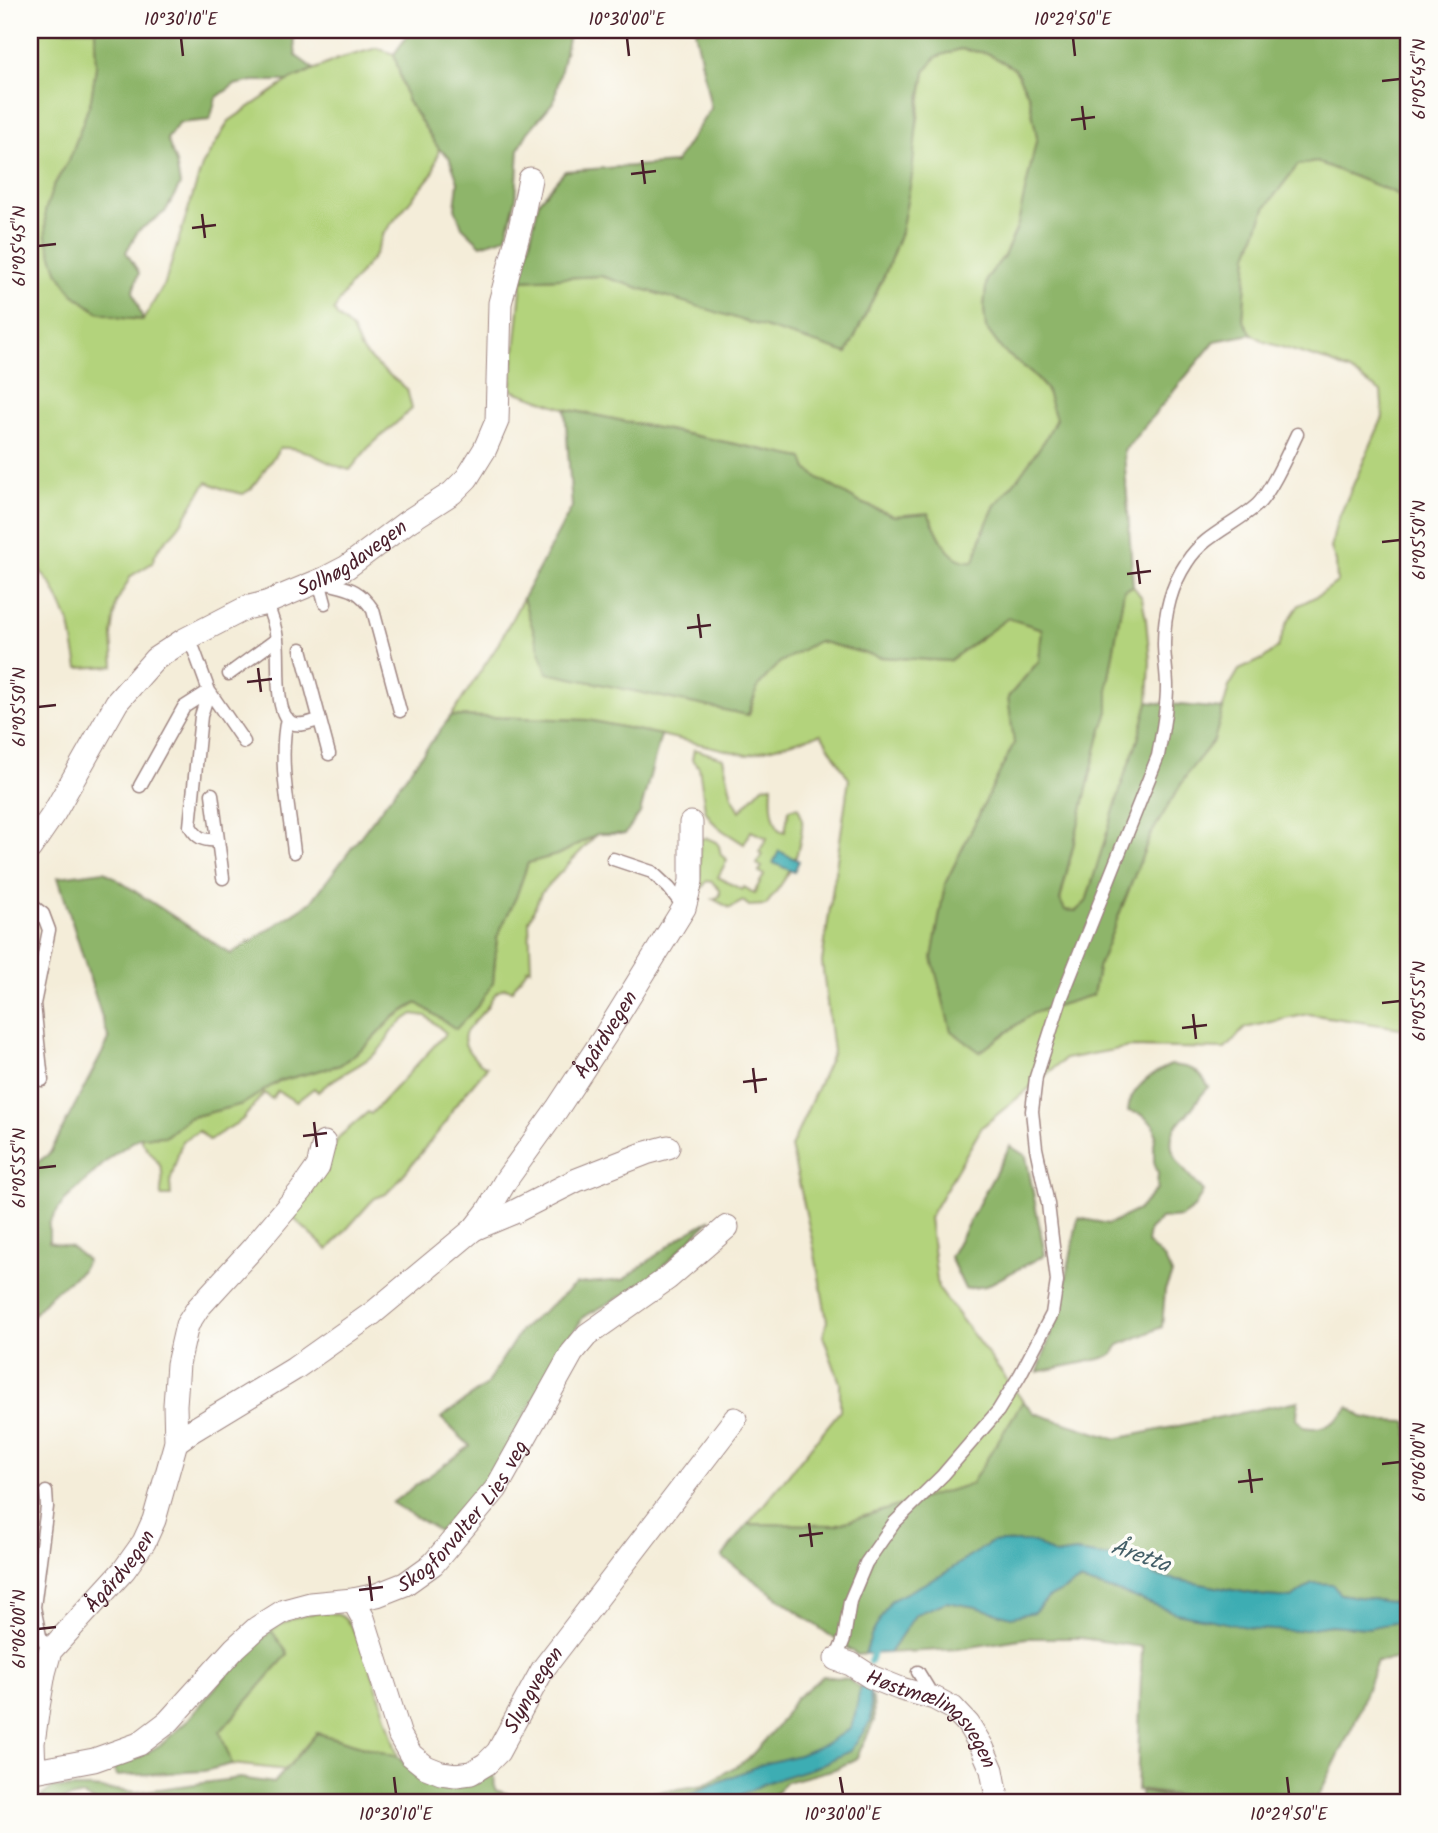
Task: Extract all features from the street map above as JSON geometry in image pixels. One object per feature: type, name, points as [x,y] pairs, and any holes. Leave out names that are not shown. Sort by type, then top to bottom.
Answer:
[{"type":"street","name":"Solhøgdavegen","points":[[30,848],[54,813],[117,702],[155,659],[184,640],[246,608],[322,592],[348,567],[407,522],[452,493],[467,478],[485,449],[497,421],[500,303],[530,179]]},
{"type":"street","name":"Ågårdvegen","points":[[176,1442],[294,1369],[373,1313],[474,1229],[605,1036],[684,908],[691,881],[691,823]]},
{"type":"street","name":"Ågårdvegen","points":[[32,1772],[38,1707],[50,1651],[124,1570],[144,1542],[153,1520],[176,1442],[178,1364],[187,1325],[198,1308],[301,1191],[318,1167],[324,1143]]},
{"type":"street","name":"Ågårdvegen","points":[[474,1229],[577,1180],[668,1147]]},
{"type":"street","name":"Skogforvalter Lies veg","points":[[32,1772],[94,1760],[139,1744],[169,1722],[235,1648],[257,1628],[284,1611],[310,1604],[377,1595],[405,1584],[433,1564],[496,1489],[572,1353],[587,1335],[668,1278],[727,1227]]},
{"type":"street","name":"Slyngvegen","points":[[353,1600],[363,1618],[400,1737],[411,1755],[426,1767],[440,1773],[471,1773],[486,1764],[498,1752],[543,1669],[735,1419]]},
{"type":"street","name":"Høstmælingsvegen","points":[[836,1659],[851,1664],[871,1677],[934,1698],[953,1708],[968,1724],[982,1747],[992,1770],[998,1803]]},
{"type":"lane","points":[[836,1659],[844,1639],[850,1601],[866,1563],[894,1523],[943,1475],[998,1411],[1052,1314],[1057,1281],[1048,1204],[1036,1147],[1032,1111],[1036,1076],[1061,999],[1158,756],[1165,720],[1167,687],[1164,643],[1166,613],[1174,590],[1187,562],[1204,543],[1259,503],[1297,434]]},
{"type":"lane","points":[[322,592],[357,591],[373,610],[400,711]]},
{"type":"lane","points":[[265,603],[277,639],[282,713],[290,722],[300,725],[319,720]]},
{"type":"lane","points":[[229,674],[277,639]]},
{"type":"lane","points":[[184,640],[194,650],[209,691],[244,742]]},
{"type":"lane","points":[[301,649],[329,754]]},
{"type":"lane","points":[[140,786],[184,707],[209,691]]},
{"type":"lane","points":[[209,691],[201,716],[190,826],[196,836],[207,841],[217,840]]},
{"type":"lane","points":[[287,718],[283,739],[283,763],[294,852]]},
{"type":"lane","points":[[212,794],[223,878]]},
{"type":"lane","points":[[613,859],[652,872],[684,908]]},
{"type":"lane","points":[[30,904],[43,914],[49,930],[34,1004],[42,1080]]},
{"type":"lane","points":[[46,1492],[47,1507],[34,1607],[40,1636],[50,1651]]},
{"type":"lane","points":[[918,1672],[934,1698]]},
{"type":"green space","points":[[30,30],[95,30],[96,67],[91,100],[70,158],[53,187],[143,320],[165,283],[202,166],[229,121],[288,81],[338,59],[377,48],[394,54],[407,100],[439,149],[433,173],[383,234],[375,255],[334,310],[352,329],[360,348],[407,389],[412,409],[368,448],[350,470],[308,452],[280,448],[251,489],[243,494],[207,482],[179,526],[157,551],[152,563],[131,576],[116,603],[112,635],[114,666],[78,668],[70,624],[53,587],[30,558]]},
{"type":"green space","points":[[95,30],[295,30],[293,33],[296,56],[314,69],[288,81],[253,81],[234,85],[216,98],[210,120],[179,123],[167,139],[176,163],[180,185],[165,212],[138,231],[126,252],[139,273],[133,291],[143,320],[98,312],[73,294],[57,271],[46,237],[45,211],[53,187],[70,158],[91,100],[96,67]]},
{"type":"green space","points":[[412,30],[570,30],[554,101],[528,132],[519,148],[516,198],[506,237],[481,245],[462,227],[455,208],[458,182],[449,157],[439,149],[407,100],[394,54]]},
{"type":"green space","points":[[695,30],[1408,30],[1408,201],[1393,192],[1317,162],[1298,165],[1265,208],[1248,255],[1243,320],[1252,334],[1215,341],[1124,451],[1133,586],[1124,590],[1108,683],[1108,711],[1060,900],[1065,910],[1076,911],[1086,902],[1148,702],[1223,709],[1214,740],[1189,771],[1150,836],[1098,968],[1093,995],[1033,1013],[980,1052],[951,1031],[932,958],[945,884],[1014,743],[1008,697],[1039,661],[1042,629],[1008,618],[949,661],[879,657],[818,641],[779,663],[758,686],[748,715],[547,673],[523,598],[572,507],[565,409],[803,458],[807,469],[861,503],[894,516],[928,513],[945,546],[964,561],[974,561],[995,505],[1045,440],[1056,419],[1046,389],[1031,372],[1003,351],[986,328],[984,308],[987,278],[1004,256],[1017,228],[1037,137],[1029,96],[1015,69],[987,53],[960,49],[936,57],[925,72],[918,110],[912,176],[901,232],[885,274],[847,353],[601,276],[522,280],[539,201],[565,171],[675,163],[711,108]]},
{"type":"green space","points":[[960,49],[987,53],[1015,69],[1029,96],[1037,137],[1029,178],[1017,228],[1004,256],[987,278],[984,308],[986,328],[1003,351],[1031,372],[1046,389],[1056,419],[1045,440],[995,505],[974,562],[964,561],[950,553],[928,514],[894,516],[861,503],[820,479],[807,469],[802,458],[566,409],[511,390],[522,280],[601,276],[847,352],[885,274],[901,232],[925,72],[936,57]]},
{"type":"green space","points":[[1317,162],[1393,192],[1408,201],[1407,1029],[1308,1014],[1245,1028],[1225,1049],[1130,1047],[1065,1059],[982,1127],[929,1218],[938,1288],[1023,1401],[972,1484],[835,1525],[748,1524],[840,1411],[840,1383],[823,1336],[827,1321],[791,1147],[833,1052],[822,962],[849,779],[821,734],[747,755],[588,720],[451,716],[496,648],[523,598],[548,673],[749,715],[758,686],[779,663],[818,641],[879,657],[949,661],[1008,618],[1042,629],[1039,661],[1008,697],[1015,743],[945,884],[980,1052],[1033,1013],[1093,995],[1098,968],[1150,836],[1189,771],[1214,740],[1229,687],[1239,670],[1263,659],[1278,647],[1287,623],[1299,605],[1337,582],[1336,562],[1331,548],[1336,524],[1383,417],[1381,392],[1350,371],[1327,361],[1265,342],[1252,334],[1243,320],[1248,255],[1265,208],[1298,165]]},
{"type":"green space","points":[[1133,586],[1142,598],[1146,620],[1150,661],[1148,702],[1086,902],[1076,911],[1065,911],[1060,901],[1108,711],[1108,683],[1124,590]]},
{"type":"green space","points":[[451,716],[588,720],[661,735],[640,813],[625,834],[597,834],[560,854],[528,863],[497,937],[493,983],[478,1006],[456,1029],[417,1003],[392,1018],[367,1045],[340,1065],[279,1081],[243,1104],[188,1118],[166,1136],[140,1137],[113,1155],[64,1201],[49,1224],[49,1242],[71,1247],[87,1260],[81,1271],[51,1295],[30,1318],[30,1168],[50,1153],[109,1040],[58,877],[104,871],[231,954],[311,902]]},
{"type":"green space","points":[[694,749],[723,758],[732,796],[740,811],[763,786],[772,785],[774,818],[779,830],[785,832],[789,809],[798,807],[802,824],[796,856],[789,873],[766,905],[749,906],[743,901],[730,908],[713,899],[720,896],[720,890],[712,882],[707,881],[700,891],[700,839],[707,838],[716,842],[721,855],[727,860],[718,877],[742,890],[744,887],[754,893],[764,875],[759,872],[762,867],[757,864],[762,854],[759,852],[767,838],[751,831],[744,844],[712,821],[705,810],[699,767],[692,760]]},
{"type":"green space","points":[[597,834],[541,893],[529,921],[531,969],[528,968],[512,990],[505,988],[497,992],[466,1032],[464,1037],[467,1047],[478,1061],[487,1067],[399,1180],[386,1194],[375,1198],[328,1250],[288,1213],[340,1136],[368,1112],[371,1114],[446,1033],[426,1016],[413,1014],[407,1018],[393,1029],[371,1057],[318,1092],[314,1088],[296,1102],[278,1091],[272,1099],[264,1093],[242,1120],[209,1140],[199,1131],[182,1141],[170,1182],[171,1196],[161,1196],[161,1168],[140,1137],[166,1136],[188,1118],[242,1104],[279,1081],[340,1065],[367,1045],[392,1019],[418,1003],[456,1029],[493,983],[497,937],[528,863],[560,854]]},
{"type":"green space","points":[[1171,1065],[1194,1070],[1209,1087],[1176,1126],[1172,1139],[1172,1148],[1179,1164],[1203,1191],[1194,1208],[1181,1217],[1161,1219],[1149,1230],[1147,1243],[1165,1259],[1172,1274],[1165,1290],[1162,1327],[1119,1345],[1112,1355],[1038,1372],[1061,1304],[1078,1218],[1109,1224],[1138,1210],[1157,1189],[1154,1125],[1141,1114],[1128,1111],[1129,1103],[1137,1089],[1156,1072]]},
{"type":"green space","points":[[1010,1146],[1026,1156],[1045,1255],[986,1286],[965,1289],[950,1257]]},
{"type":"green space","points":[[711,1219],[646,1283],[583,1317],[541,1386],[492,1477],[439,1531],[392,1503],[470,1446],[441,1418],[486,1385],[521,1330],[576,1284],[623,1280],[685,1234]]},
{"type":"green space","points":[[1023,1401],[1034,1413],[1115,1439],[1298,1401],[1297,1418],[1304,1427],[1318,1428],[1330,1424],[1349,1407],[1362,1417],[1408,1422],[1408,1605],[1340,1594],[1331,1584],[1312,1583],[1292,1598],[1265,1596],[1156,1576],[1111,1557],[1076,1552],[1055,1555],[1034,1542],[992,1542],[942,1575],[872,1634],[865,1654],[857,1655],[722,1557],[748,1524],[835,1525],[971,1484]]},
{"type":"green space","points":[[1080,1581],[1128,1595],[1292,1631],[1331,1625],[1367,1628],[1403,1621],[1408,1623],[1408,1658],[1377,1661],[1355,1722],[1315,1803],[1238,1803],[1137,1790],[1142,1647],[1081,1638],[1026,1638],[958,1649],[889,1653],[916,1614],[946,1602],[1034,1612],[1048,1598]]},
{"type":"green space","points":[[320,1612],[341,1616],[350,1624],[375,1681],[398,1757],[317,1733],[286,1770],[232,1764],[220,1732],[288,1654],[271,1630],[293,1618]]},
{"type":"green space","points":[[271,1630],[288,1654],[220,1732],[232,1764],[204,1771],[117,1776],[111,1763],[135,1760],[163,1743],[186,1722],[221,1681]]},
{"type":"green space","points":[[823,1676],[848,1679],[873,1698],[874,1721],[856,1759],[835,1769],[787,1782],[766,1803],[611,1803],[632,1796],[704,1785],[748,1759],[777,1727],[795,1699]]},
{"type":"green space","points":[[317,1733],[398,1757],[419,1779],[443,1786],[467,1785],[494,1772],[495,1790],[538,1803],[97,1803],[82,1795],[52,1803],[43,1802],[42,1796],[52,1788],[137,1792],[240,1778],[274,1783]]},
{"type":"green space","points":[[1140,1792],[1210,1803],[1141,1803]]},
{"type":"water","points":[[779,851],[799,861],[794,872],[773,863]]},
{"type":"water","points":[[992,1542],[1034,1542],[1055,1555],[1076,1552],[1111,1557],[1156,1576],[1265,1596],[1292,1598],[1312,1583],[1332,1584],[1340,1594],[1408,1605],[1408,1623],[1403,1621],[1367,1628],[1331,1625],[1292,1631],[1256,1629],[1176,1613],[1080,1581],[1048,1598],[1034,1612],[1011,1617],[946,1602],[916,1614],[889,1653],[865,1654],[872,1634],[890,1601],[942,1575]]},
{"type":"water","points":[[864,1682],[870,1684],[871,1721],[850,1751],[816,1767],[768,1782],[723,1803],[668,1803],[760,1765],[799,1755],[828,1743],[851,1728],[860,1687]]},
{"type":"waterway","name":"Åretta","points":[[870,1662],[875,1648]]}]
